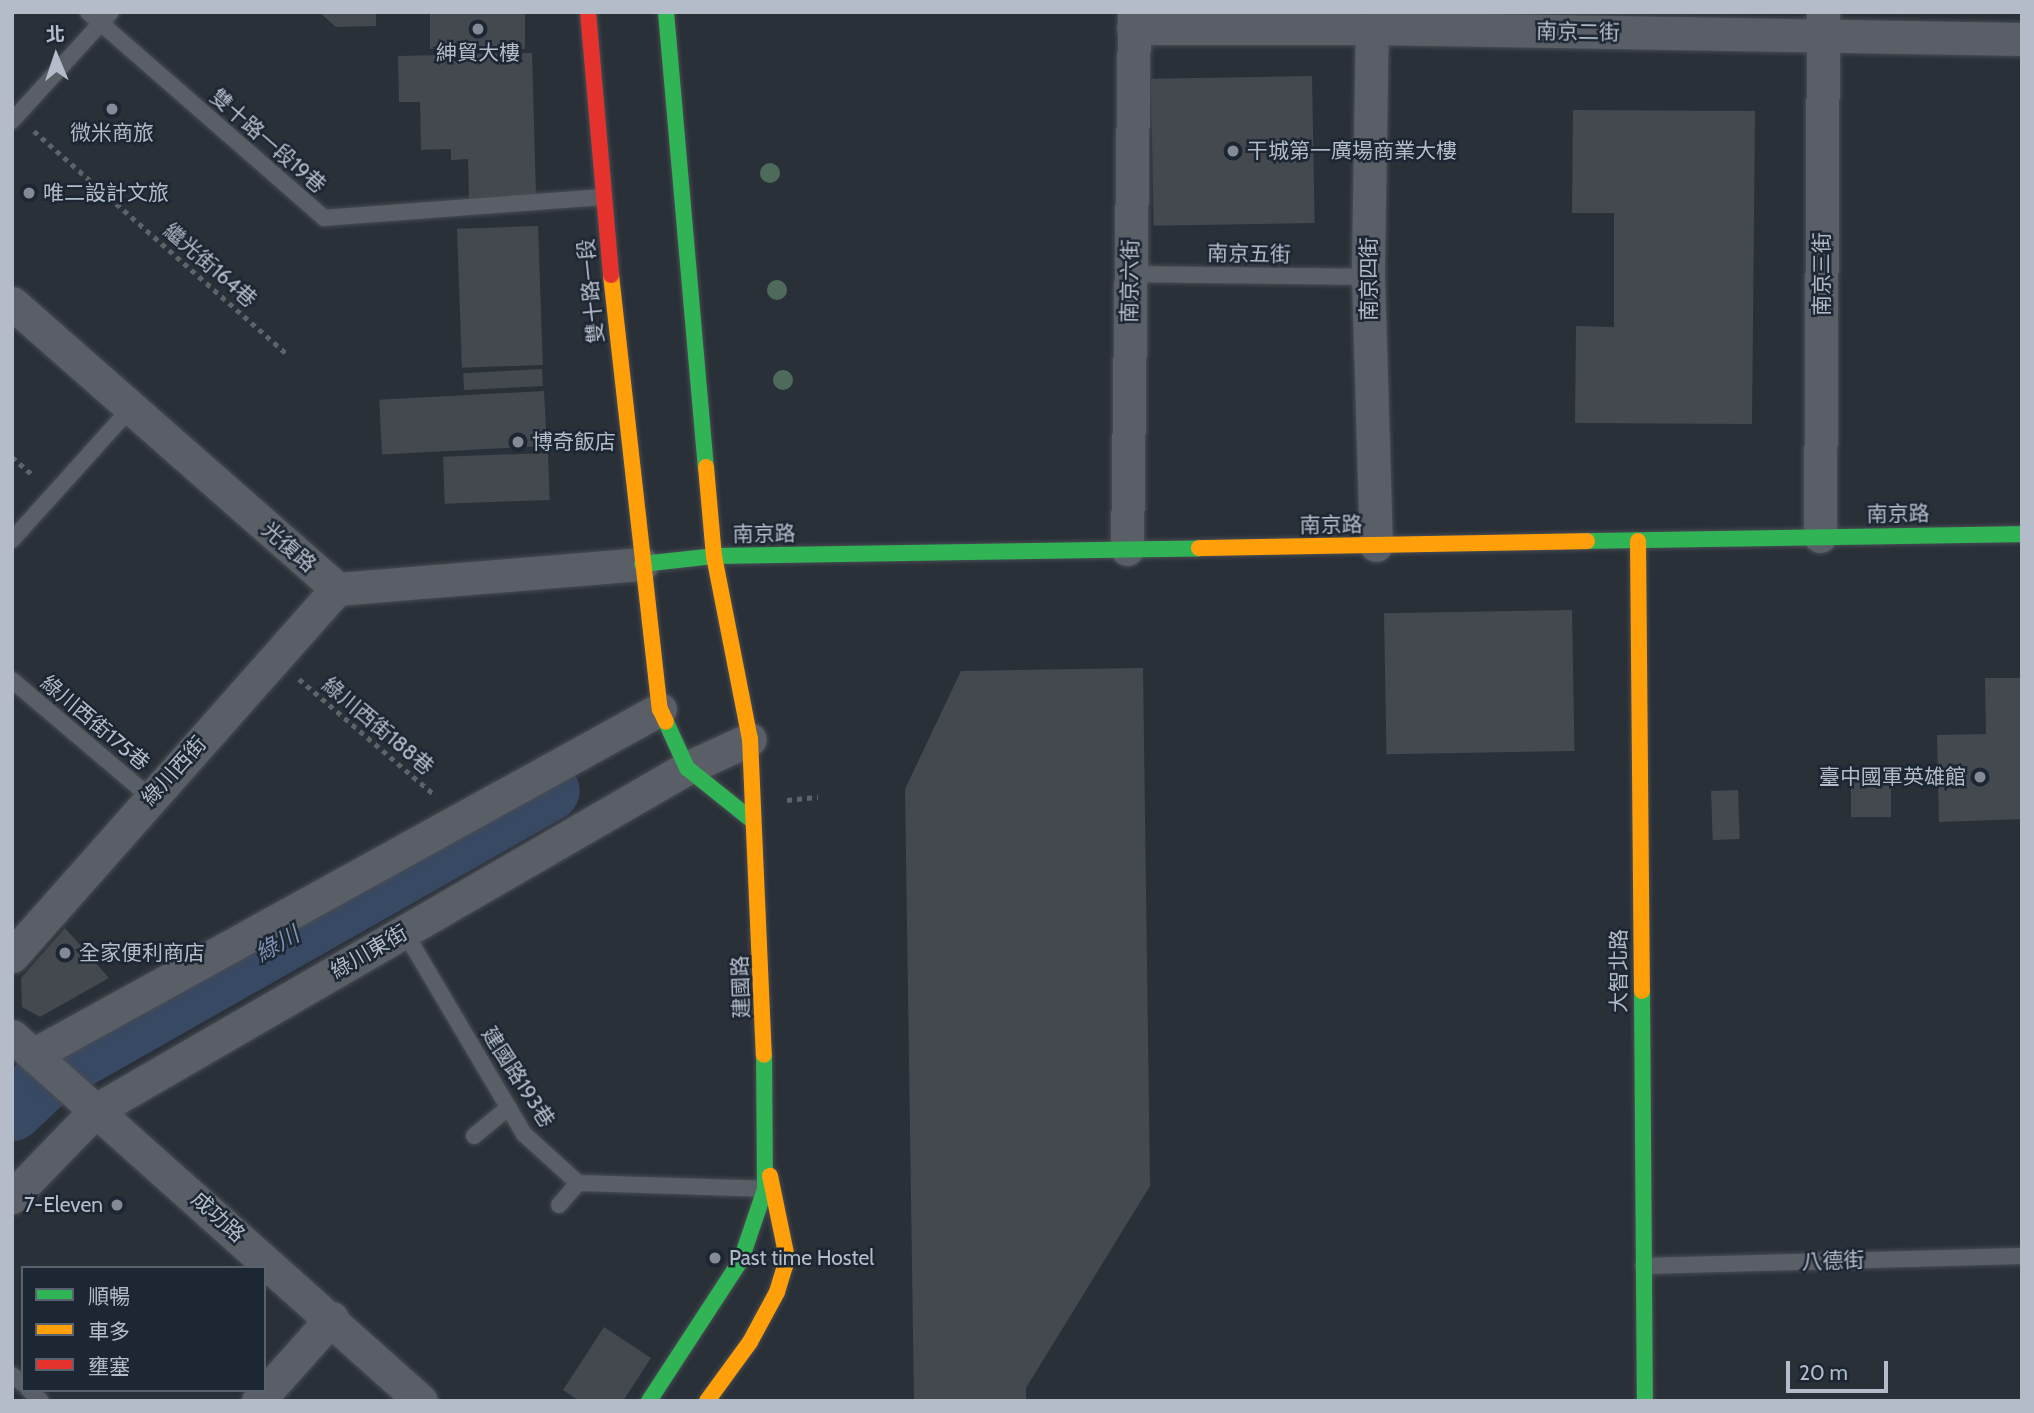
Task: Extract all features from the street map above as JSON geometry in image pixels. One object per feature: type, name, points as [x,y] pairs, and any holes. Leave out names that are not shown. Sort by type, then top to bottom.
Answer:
[{"type":"main road","name":"雙十路一段","points":[[588,12],[602,197],[642,564]]},
{"type":"main road","points":[[666,12],[714,556]]},
{"type":"main road","name":"南京路","points":[[642,564],[714,556],[2022,534]]},
{"type":"main road","name":"大智北路","points":[[1638,541],[1645,1401]]},
{"type":"main road","name":"建國路","points":[[649,1401],[721,1295],[741,1259],[765,1189],[761,956],[752,820],[750,739],[714,556]]},
{"type":"main road","points":[[642,564],[660,709],[687,768],[752,820]]},
{"type":"main road","name":"建國路","points":[[707,1401],[750,1342],[777,1292],[787,1258],[766,1153]]},
{"type":"street","name":"南京二街","points":[[1134,20],[1823,25],[2022,39]]},
{"type":"street","name":"南京六街","points":[[1127,549],[1134,20]]},
{"type":"street","name":"南京四街","points":[[1372,20],[1368,277],[1376,545]]},
{"type":"street","name":"南京三街","points":[[1821,536],[1823,25]]},
{"type":"street","name":"光復路","points":[[12,303],[337,589]]},
{"type":"street","points":[[337,589],[642,564]]},
{"type":"street","name":"綠川西街","points":[[12,956],[337,589]]},
{"type":"street","points":[[22,1045],[462,818],[660,709]]},
{"type":"street","name":"綠川東街","points":[[12,1198],[96,1110],[687,768],[750,739]]},
{"type":"street","name":"成功路","points":[[22,1045],[332,1318],[421,1401]]},
{"type":"street","points":[[741,1259],[787,1258]]},
{"type":"street","points":[[258,1401],[332,1318]]},
{"type":"lane","name":"雙十路一段19巷","points":[[100,16],[324,218],[602,197]]},
{"type":"lane","points":[[14,118],[100,16]]},
{"type":"lane","name":"南京五街","points":[[1130,274],[1368,277]]},
{"type":"lane","points":[[12,540],[131,408]]},
{"type":"lane","name":"綠川西街175巷","points":[[12,680],[150,797]]},
{"type":"lane","name":"建國路193巷","points":[[404,931],[524,1134],[578,1183]]},
{"type":"lane","points":[[474,1136],[509,1107]]},
{"type":"lane","points":[[559,1205],[578,1183],[765,1189]]},
{"type":"lane","name":"八德街","points":[[1643,1266],[2022,1256]]},
{"type":"path","name":"繼光街164巷","points":[[14,118],[288,355]]},
{"type":"path","name":"綠川西街188巷","points":[[274,659],[462,818]]},
{"type":"building","points":[[319,12],[376,12],[376,26],[336,27]]},
{"type":"building","name":"紳貿大樓","points":[[430,12],[525,12],[525,49],[430,49]]},
{"type":"building","points":[[532,53],[536,197],[469,199],[468,159],[451,160],[451,149],[421,150],[420,102],[399,102],[398,56]]},
{"type":"building","name":"干城第一廣場商業大樓","points":[[1312,76],[1315,223],[1154,226],[1151,79]]},
{"type":"building","points":[[1573,110],[1755,111],[1752,424],[1575,423],[1576,326],[1614,327],[1614,213],[1572,213]]},
{"type":"building","points":[[538,226],[543,365],[462,368],[457,229]]},
{"type":"building","points":[[542,369],[543,386],[464,390],[463,373]]},
{"type":"building","points":[[544,391],[547,446],[382,455],[379,400]]},
{"type":"building","points":[[548,453],[550,500],[445,504],[443,457]]},
{"type":"building","points":[[1572,610],[1574,751],[1386,754],[1384,613]]},
{"type":"building","points":[[1143,668],[1150,1186],[1026,1388],[1026,1401],[914,1401],[905,789],[961,671]]},
{"type":"building","name":"臺中國軍英雄館","points":[[1985,678],[2022,678],[2022,819],[1939,822],[1937,735],[1986,734]]},
{"type":"building","points":[[1851,775],[1891,775],[1891,817],[1851,817]]},
{"type":"building","points":[[1738,790],[1740,839],[1713,840],[1711,791]]},
{"type":"building","name":"全家便利商店","points":[[65,928],[109,978],[40,1017],[22,1007],[21,978]]},
{"type":"building","points":[[604,1327],[651,1358],[623,1401],[579,1401],[563,1390]]},
{"type":"waterway","name":"綠川","points":[[12,1110],[52,1072],[549,790]]},
{"type":"traffic: fast","points":[[666,12],[706,467]]},
{"type":"traffic: fast","points":[[1587,541],[2022,534]]},
{"type":"traffic: fast","points":[[642,564],[714,556],[1199,548]]},
{"type":"traffic: fast","points":[[666,722],[687,768],[752,820]]},
{"type":"traffic: fast","points":[[1642,991],[1645,1401]]},
{"type":"traffic: fast","points":[[649,1401],[741,1260],[765,1189],[764,1055]]},
{"type":"traffic: slow","points":[[611,275],[660,709],[666,722]]},
{"type":"traffic: slow","points":[[706,467],[714,556],[750,739],[764,1055]]},
{"type":"traffic: slow","points":[[1199,548],[1587,541]]},
{"type":"traffic: slow","points":[[1638,541],[1642,991]]},
{"type":"traffic: slow","points":[[707,1401],[750,1342],[777,1292],[785,1266],[787,1258],[770,1176]]},
{"type":"traffic: jam","points":[[588,12],[611,275]]},
{"type":"place","name":"紳貿大樓","points":[[478,29]]},
{"type":"place","name":"微米商旅","points":[[112,109]]},
{"type":"place","name":"干城第一廣場商業大樓","points":[[1233,151]]},
{"type":"place","name":"唯二設計文旅","points":[[29,193]]},
{"type":"place","name":"博奇飯店","points":[[518,442]]},
{"type":"place","name":"臺中國軍英雄館","points":[[1980,777]]},
{"type":"place","name":"全家便利商店","points":[[65,953]]},
{"type":"place","name":"7-Eleven","points":[[117,1205]]},
{"type":"place","name":"Past time Hostel","points":[[715,1258]]}]
